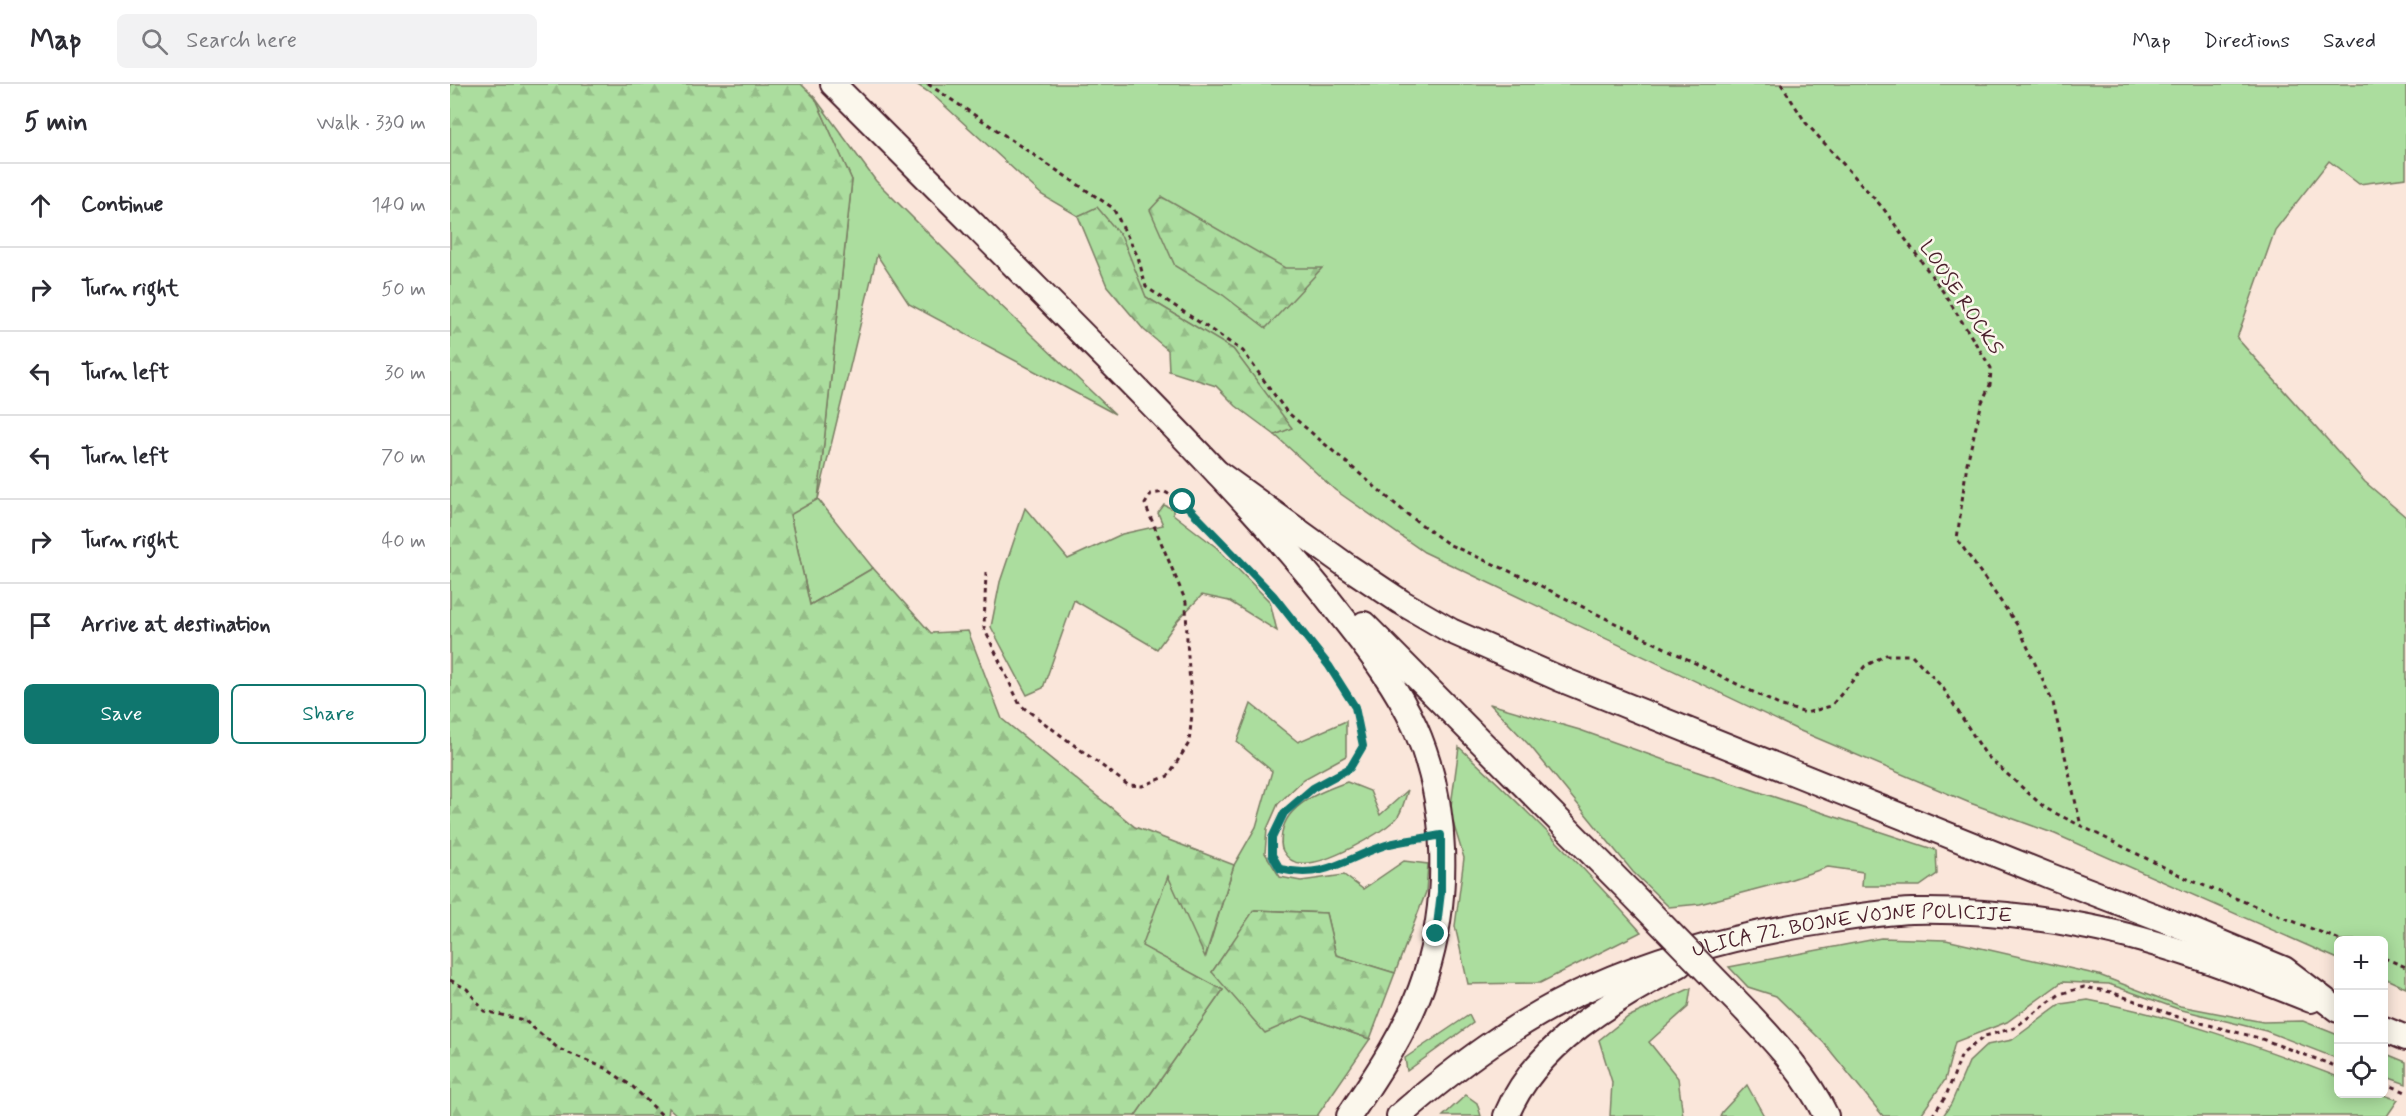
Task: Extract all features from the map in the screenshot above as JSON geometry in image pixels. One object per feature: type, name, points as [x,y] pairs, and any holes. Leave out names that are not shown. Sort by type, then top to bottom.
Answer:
[{"type":"main road","points":[[833,84],[1218,473],[1302,565],[1360,620],[1748,1013],[1788,1056],[1806,1080],[1826,1116]]},
{"type":"main road","points":[[1218,473],[1253,496],[1347,566],[1450,631],[1558,678],[2284,969],[2334,1007]]},
{"type":"main road","points":[[1302,565],[1370,652],[1394,687],[1415,726],[1427,759],[1437,800],[1441,835],[1439,913],[1424,979],[1404,1025],[1379,1071],[1349,1116]]},
{"type":"main road","name":"ULICA 72. BOJNE VOJNE POLICIJE","points":[[1399,1116],[1448,1073],[1509,1032],[1587,988],[1645,965],[1721,943],[1805,924],[1882,914],[1933,911],[2006,915],[2089,927],[2146,941],[2234,970],[2334,1008]]},
{"type":"main road","points":[[1506,1116],[1510,1105],[1532,1072],[1563,1040],[1585,1022],[1651,981],[1721,943]]},
{"type":"main road","points":[[2388,1031],[2406,1038]]},
{"type":"path","points":[[928,84],[1113,208],[1138,257],[1146,287],[1243,351],[1286,411],[1407,514],[1448,544],[1535,583],[1779,705],[1806,713],[1831,706],[1865,666],[1886,655],[1912,656],[1943,688],[1986,755],[2045,808],[2190,880],[2334,938]]},
{"type":"path","name":"LOOSE ROCKS","points":[[1781,84],[1806,123],[1884,208],[1944,293],[1991,368],[1990,385],[1982,402],[1967,463],[1958,539],[2018,626],[2053,703],[2081,826]]},
{"type":"path","points":[[986,572],[984,628],[1020,705],[1128,785],[1142,786],[1168,776],[1189,743],[1192,713],[1186,602],[1145,504],[1151,494],[1165,492],[1183,502],[1273,595],[1329,666],[1355,707],[1363,746],[1350,768],[1313,788],[1284,813],[1272,838],[1272,855],[1280,869],[1299,873],[1331,868],[1387,845],[1441,835]]},
{"type":"path","points":[[2388,960],[2406,967]]},
{"type":"path","points":[[450,980],[467,989],[484,1011],[524,1020],[559,1049],[605,1068],[633,1087],[663,1116]]},
{"type":"path","points":[[1932,1116],[1946,1096],[1962,1054],[1985,1036],[2014,1028],[2060,994],[2084,987],[2111,992],[2178,1017],[2259,1038],[2334,1066]]},
{"type":"path","points":[[2388,1085],[2406,1092]]},
{"type":"green space","points":[[450,84],[801,84],[815,98],[852,180],[818,499],[790,515],[810,605],[873,568],[931,633],[968,631],[1002,719],[1135,827],[1234,865],[1205,957],[1168,876],[1142,946],[1223,990],[1135,1116],[678,1116],[669,1108],[668,1116],[450,1116]]},
{"type":"green space","points":[[916,84],[2406,84],[2406,178],[2359,184],[2329,161],[2275,230],[2237,338],[2365,482],[2406,517],[2406,988],[2388,980],[2388,936],[2334,936],[2334,957],[2055,834],[1970,803],[1798,730],[1424,552],[1335,490],[1275,435],[1291,428],[1233,349],[1146,297],[1097,208],[1078,216],[1042,195],[933,95]]},
{"type":"green space","points":[[815,98],[876,181],[993,298],[1115,414],[909,304],[877,255],[818,499],[852,180]]},
{"type":"green space","points":[[1162,197],[1285,268],[1322,268],[1266,328],[1223,295],[1175,266],[1150,210]]},
{"type":"green space","points":[[1097,207],[1122,237],[1146,297],[1233,349],[1292,428],[1275,435],[1236,406],[1216,386],[1169,371],[1168,350],[1144,330],[1107,286],[1078,216]]},
{"type":"green space","points":[[818,499],[873,568],[810,605],[790,514]]},
{"type":"green space","points":[[1164,505],[1173,509],[1173,514],[1216,547],[1270,602],[1277,631],[1229,601],[1202,595],[1178,620],[1157,649],[1074,600],[1043,688],[1027,695],[991,627],[1000,582],[1025,508],[1068,559],[1122,534],[1163,525],[1158,513]]},
{"type":"green space","points":[[1251,704],[1298,742],[1346,721],[1346,756],[1304,779],[1278,804],[1267,829],[1265,853],[1280,877],[1301,881],[1344,875],[1363,889],[1404,861],[1428,864],[1426,892],[1395,973],[1336,955],[1326,913],[1255,910],[1212,972],[1303,1016],[1370,1039],[1317,1116],[1135,1116],[1223,990],[1141,946],[1168,875],[1206,956],[1234,865],[1256,827],[1272,771],[1237,742]]},
{"type":"green space","points":[[1490,704],[1580,730],[1695,771],[1936,850],[1937,874],[1920,886],[1862,886],[1863,872],[1828,867],[1783,882],[1700,904],[1669,907],[1633,872],[1531,747]]},
{"type":"green space","points":[[1459,747],[1553,837],[1641,932],[1540,983],[1468,984],[1455,926],[1464,858],[1450,813]]},
{"type":"green space","points":[[1347,782],[1370,791],[1380,815],[1408,790],[1396,819],[1377,833],[1323,860],[1298,863],[1290,860],[1283,851],[1281,843],[1285,823],[1290,814],[1317,794]]},
{"type":"green space","points":[[1254,910],[1326,913],[1336,955],[1395,973],[1370,1039],[1303,1016],[1265,1033],[1212,972]]},
{"type":"green space","points":[[1881,938],[1946,940],[2099,975],[2180,1006],[2263,1022],[2303,1021],[2334,1033],[2334,1057],[2266,1031],[2178,1009],[2109,984],[2062,982],[2007,1022],[1955,1042],[1945,1080],[1920,1116],[1883,1116],[1824,1043],[1776,996],[1748,987],[1729,967]]},
{"type":"green space","points":[[1691,988],[1688,1007],[1649,1042],[1678,1078],[1683,1116],[1610,1116],[1612,1082],[1599,1040],[1628,1017]]},
{"type":"green space","points":[[2088,1000],[2152,1014],[2246,1043],[2334,1075],[2334,1098],[2388,1096],[2398,1100],[2387,1116],[1943,1116],[1951,1104],[1969,1062],[1987,1045],[2012,1040],[2061,1004]]},
{"type":"green space","points":[[1469,1015],[1473,1023],[1407,1071],[1405,1058]]},
{"type":"green space","points":[[2388,1055],[2406,1062],[2406,1084],[2388,1077]]},
{"type":"green space","points":[[1747,1085],[1764,1116],[1720,1116],[1722,1112]]},
{"type":"green space","points":[[1466,1095],[1477,1103],[1481,1116],[1443,1116]]},
{"type":"route","points":[[1183,502],[1273,595],[1329,666],[1355,707],[1363,746],[1350,768],[1313,788],[1284,813],[1272,838],[1272,855],[1280,869],[1299,873],[1331,868],[1387,845],[1441,835],[1441,892],[1436,934]]}]
